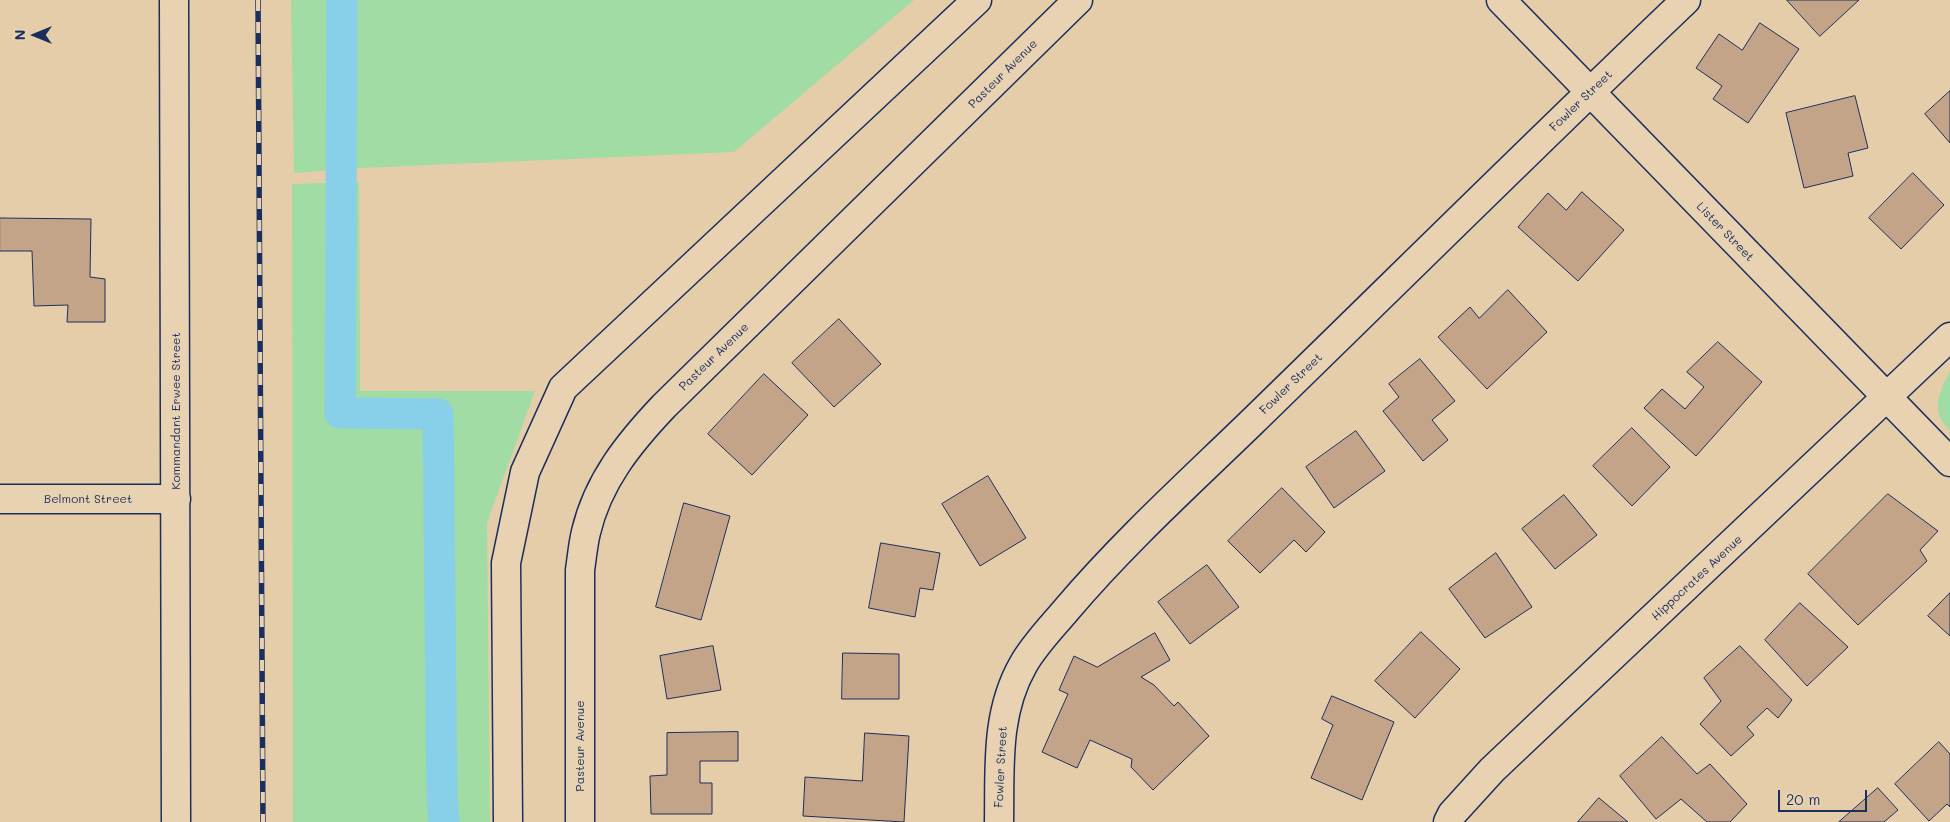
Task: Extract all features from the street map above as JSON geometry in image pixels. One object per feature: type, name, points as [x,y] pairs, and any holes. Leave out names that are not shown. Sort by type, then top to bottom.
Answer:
[{"type":"street","name":"Kommandant Erwee Street","points":[[174,0],[176,822]]},
{"type":"street","points":[[508,822],[506,563],[525,472],[563,388],[977,0]]},
{"type":"street","name":"Pasteur Avenue","points":[[580,822],[580,570],[586,532],[591,516],[599,492],[615,465],[635,436],[664,406],[1078,0]]},
{"type":"street","name":"Lister Street","points":[[1501,0],[1950,462]]},
{"type":"street","name":"Fowler Street","points":[[999,822],[1000,743],[1004,712],[1011,689],[1023,664],[1090,582],[1589,92],[1686,0]]},
{"type":"street","name":"Hippocrates Avenue","points":[[1448,822],[1452,814],[1492,770],[1888,398],[1950,337]]},
{"type":"street","name":"Belmont Street","points":[[0,500],[176,499]]},
{"type":"green space","points":[[291,0],[914,0],[734,152],[361,168],[294,173]]},
{"type":"green space","points":[[359,182],[360,391],[535,391],[487,523],[490,822],[293,822],[292,184]]},
{"type":"green space","points":[[1950,371],[1950,431],[1940,416],[1938,401]]},
{"type":"building","points":[[1787,0],[1859,0],[1820,36]]},
{"type":"building","points":[[1760,23],[1799,49],[1748,123],[1713,99],[1722,86],[1696,68],[1719,34],[1742,50]]},
{"type":"building","points":[[1950,91],[1950,143],[1925,114]]},
{"type":"building","points":[[1855,96],[1868,148],[1848,153],[1853,176],[1804,188],[1786,113]]},
{"type":"building","points":[[1913,173],[1944,205],[1901,249],[1869,218]]},
{"type":"building","points":[[1582,192],[1624,230],[1578,281],[1518,227],[1548,193],[1566,210]]},
{"type":"building","points":[[0,218],[91,219],[90,277],[105,279],[105,322],[67,322],[68,305],[34,306],[32,251],[0,251]]},
{"type":"building","points":[[1508,290],[1547,332],[1487,389],[1438,337],[1470,307],[1479,318]]},
{"type":"building","points":[[839,319],[881,364],[834,407],[792,363]]},
{"type":"building","points":[[1718,342],[1762,382],[1696,456],[1644,408],[1662,389],[1685,409],[1704,387],[1687,372]]},
{"type":"building","points":[[1420,359],[1455,401],[1432,420],[1448,440],[1423,461],[1383,411],[1399,397],[1389,384]]},
{"type":"building","points":[[764,374],[808,415],[752,475],[708,434]]},
{"type":"building","points":[[1632,428],[1670,467],[1632,506],[1593,466]]},
{"type":"building","points":[[1356,431],[1385,471],[1334,508],[1306,467]]},
{"type":"building","points":[[988,476],[1026,538],[980,566],[942,504]]},
{"type":"building","points":[[1282,488],[1325,532],[1306,552],[1294,540],[1260,573],[1228,541]]},
{"type":"building","points":[[1888,494],[1938,531],[1920,550],[1927,561],[1858,625],[1808,574]]},
{"type":"building","points":[[1564,495],[1597,535],[1555,569],[1522,529]]},
{"type":"building","points":[[684,503],[730,516],[701,620],[656,607]]},
{"type":"building","points":[[881,543],[940,553],[933,590],[920,588],[915,617],[869,608]]},
{"type":"building","points":[[1496,553],[1532,607],[1485,638],[1449,589]]},
{"type":"building","points":[[1207,565],[1239,607],[1190,644],[1158,602]]},
{"type":"building","points":[[1950,593],[1950,636],[1928,616]]},
{"type":"building","points":[[1800,603],[1848,647],[1807,686],[1765,640]]},
{"type":"building","points":[[1421,632],[1460,669],[1415,718],[1375,681]]},
{"type":"building","points":[[1155,633],[1170,660],[1141,677],[1154,685],[1174,706],[1178,702],[1209,736],[1153,790],[1131,767],[1132,759],[1090,740],[1077,768],[1042,752],[1068,694],[1059,690],[1074,656],[1097,667]]},
{"type":"building","points":[[713,646],[721,690],[667,699],[660,656]]},
{"type":"building","points":[[1740,646],[1792,700],[1778,718],[1767,708],[1747,727],[1754,735],[1731,756],[1700,724],[1721,701],[1704,678]]},
{"type":"building","points":[[843,653],[899,654],[899,699],[842,699]]},
{"type":"building","points":[[1332,696],[1394,722],[1362,800],[1311,778],[1333,725],[1322,719]]},
{"type":"building","points":[[738,732],[738,761],[700,761],[700,783],[712,783],[712,814],[651,814],[650,776],[667,775],[667,733]]},
{"type":"building","points":[[865,733],[909,736],[904,822],[803,816],[805,777],[862,781]]},
{"type":"building","points":[[1662,737],[1697,774],[1710,764],[1747,804],[1730,822],[1707,822],[1681,799],[1656,819],[1620,776]]},
{"type":"building","points":[[1939,742],[1950,754],[1950,807],[1947,804],[1929,821],[1895,784]]},
{"type":"building","points":[[1878,788],[1898,810],[1884,822],[1839,822]]},
{"type":"building","points":[[1599,798],[1628,822],[1578,822]]},
{"type":"waterway","points":[[342,0],[340,413],[438,414],[442,797],[444,822]]},
{"type":"railway","points":[[258,0],[263,822]]}]
